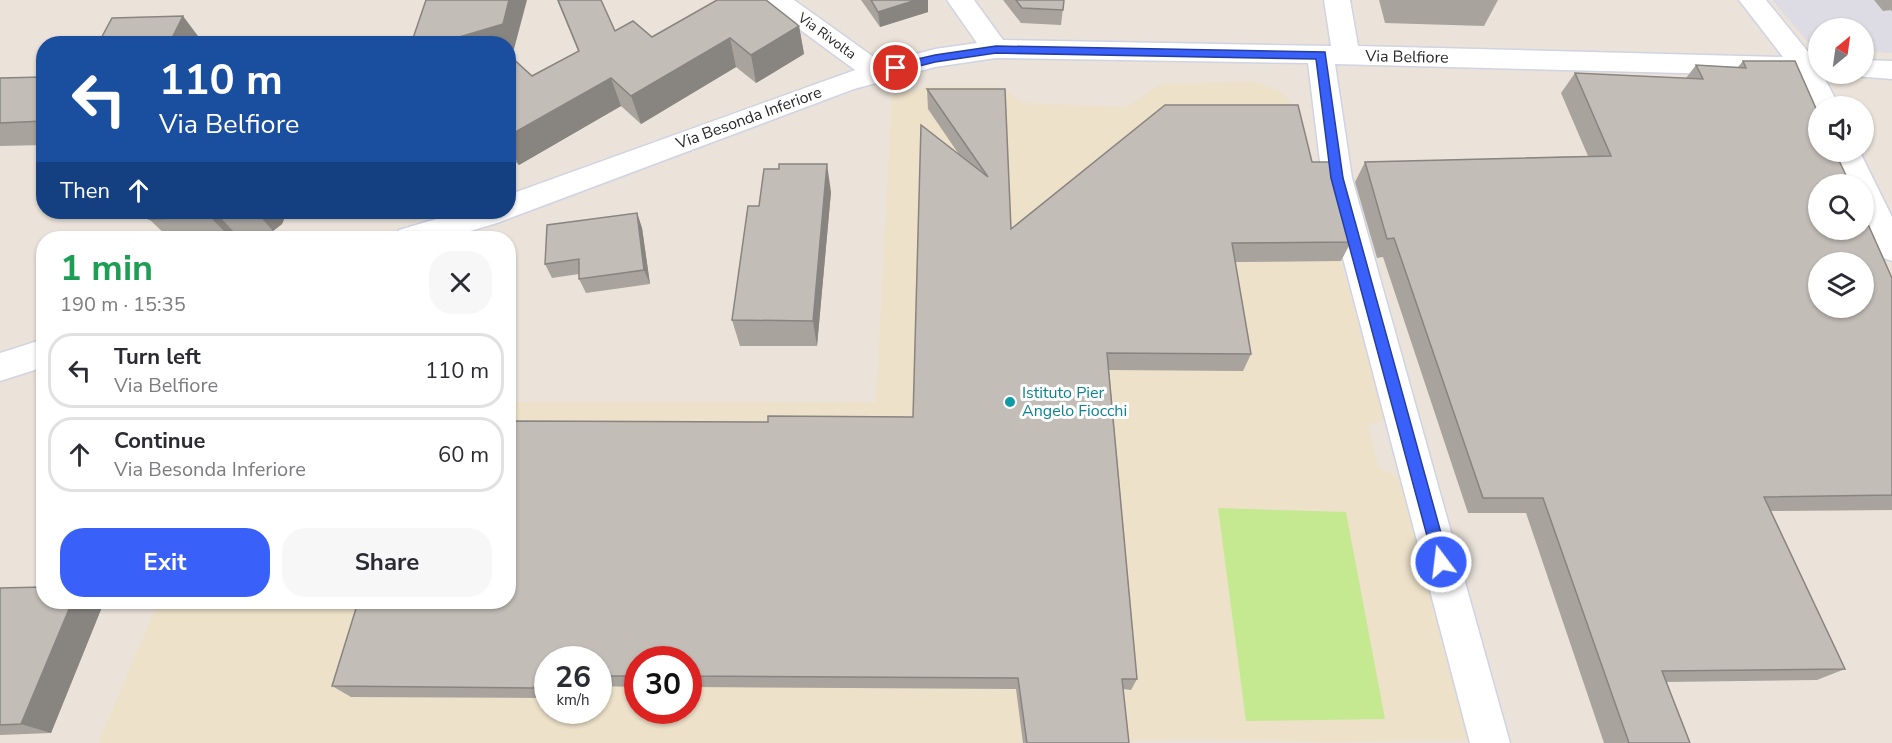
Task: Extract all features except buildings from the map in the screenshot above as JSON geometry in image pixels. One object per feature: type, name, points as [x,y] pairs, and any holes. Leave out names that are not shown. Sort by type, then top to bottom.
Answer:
[{"type":"street","name":"Via Rivolta","points":[[777,0],[877,73]]},
{"type":"street","points":[[960,0],[996,50]]},
{"type":"street","points":[[1337,0],[1333,55],[1325,100],[1337,178],[1490,743]]},
{"type":"street","points":[[1752,0],[1808,63]]},
{"type":"street","name":"Via Besonda Inferiore","points":[[516,204],[846,82],[935,58],[996,50]]},
{"type":"street","name":"Via Belfiore","points":[[996,50],[1333,55],[1808,67]]},
{"type":"street","points":[[1874,69],[1892,70]]},
{"type":"street","points":[[1874,211],[1892,249]]},
{"type":"street","points":[[433,231],[473,219]]},
{"type":"street","points":[[0,367],[36,356]]},
{"type":"shaded area","points":[[1772,0],[1892,0],[1892,53],[1874,52],[1874,18],[1808,18],[1808,42]]},
{"type":"shaded area","points":[[1256,82],[1281,92],[1288,99],[1299,117],[1386,419],[1368,425],[1379,468],[1407,480],[1469,740],[1330,742],[1184,739],[1052,743],[98,743],[155,609],[516,609],[516,402],[876,402],[892,95],[928,87],[1002,87],[1022,103],[1127,107],[1160,84]]},
{"type":"green space","points":[[1218,508],[1346,512],[1385,719],[1246,721]]},
{"type":"place","name":"Istituto Pier Angelo Fiocchi","points":[[1010,402]]},
{"type":"route","points":[[896,68],[935,58],[996,50],[1185,51],[1321,55],[1325,100],[1337,178],[1441,562]]}]
